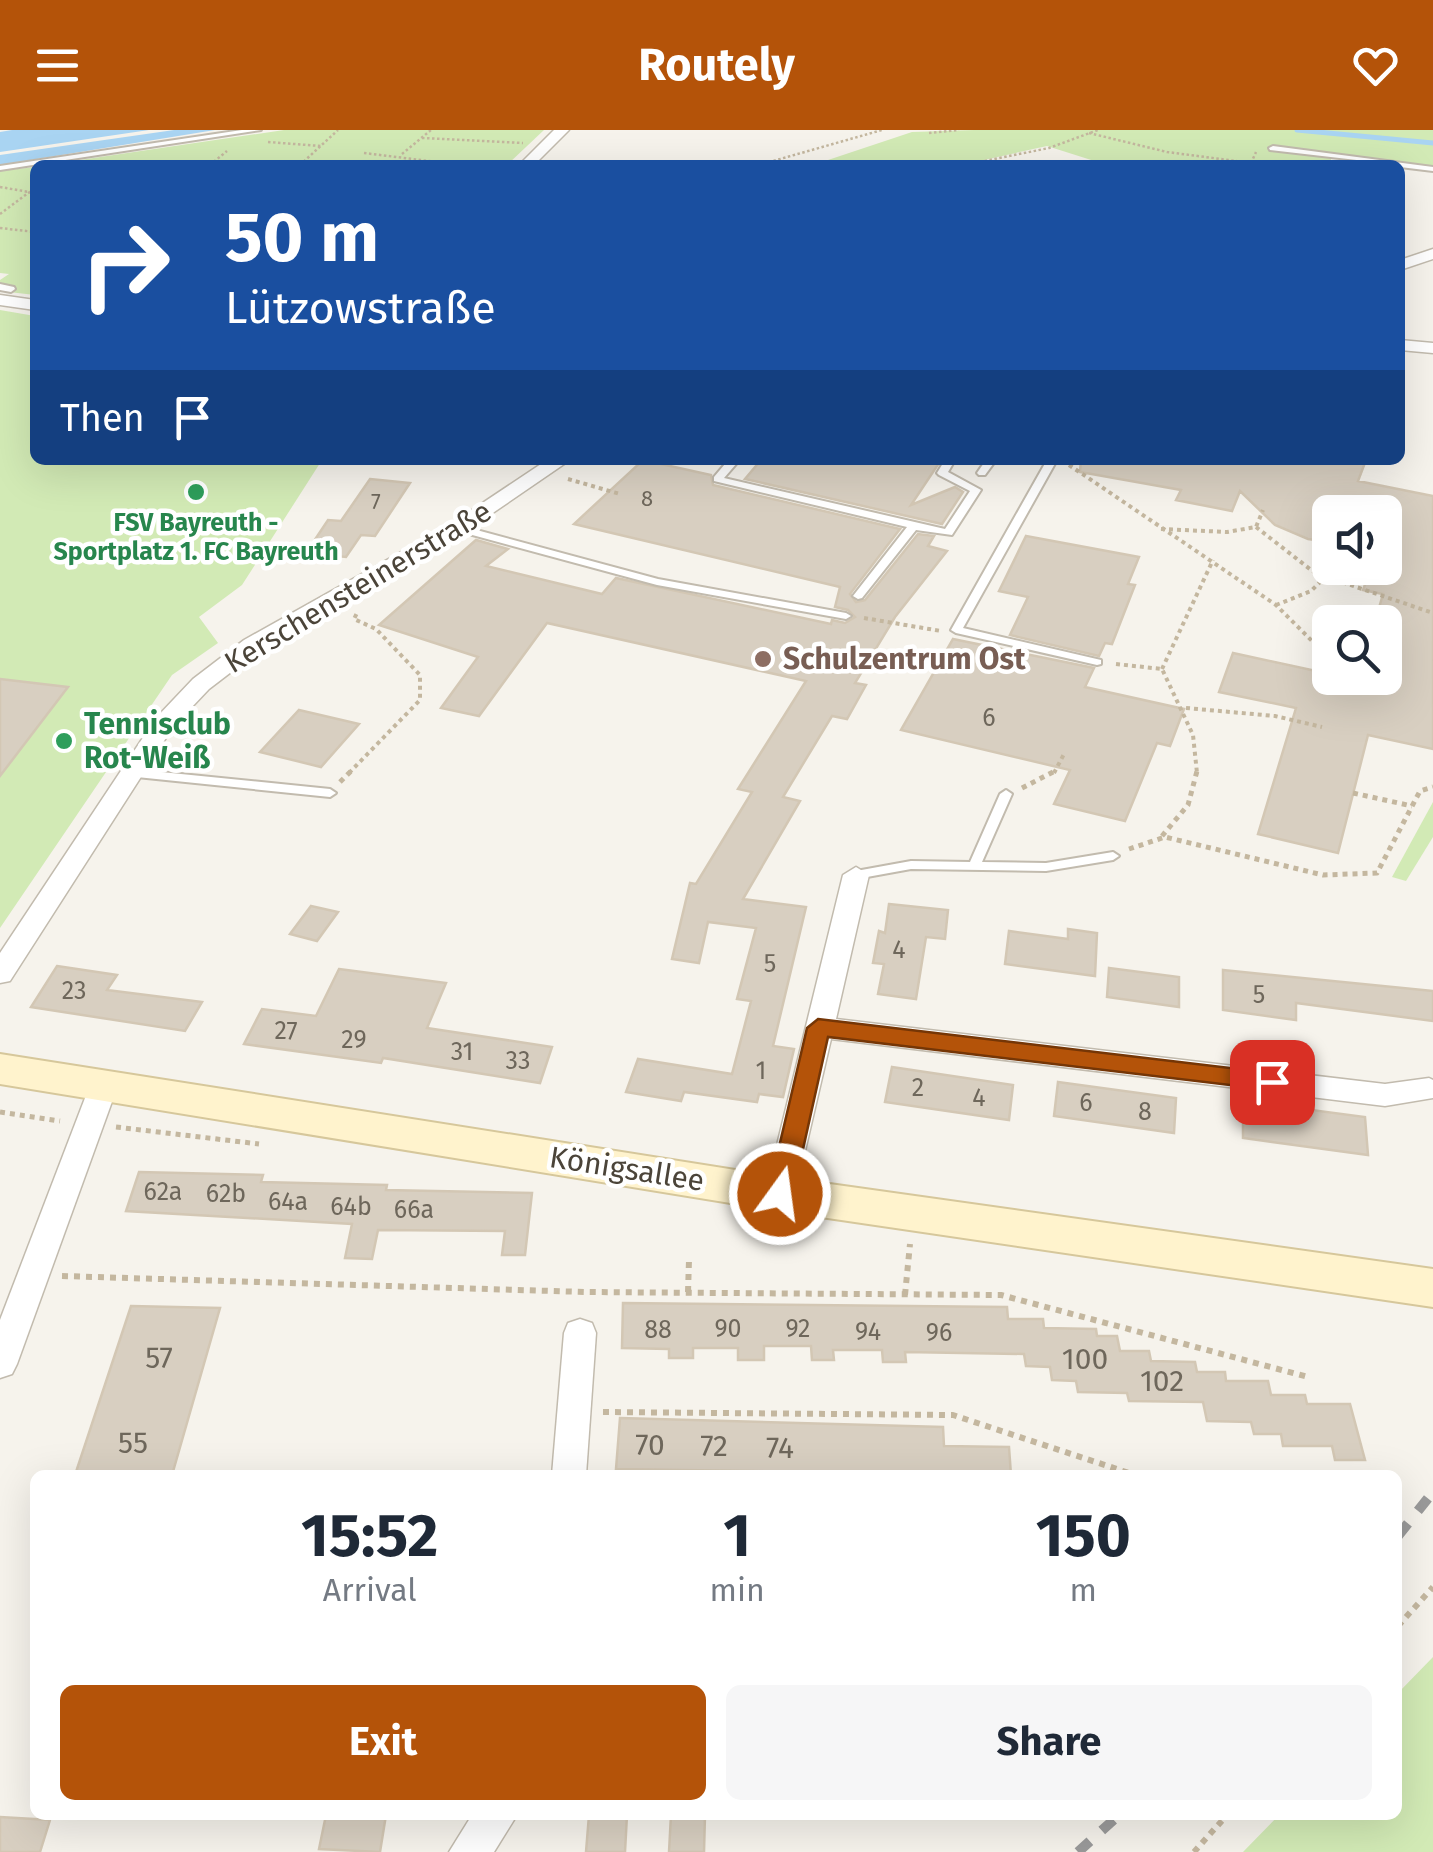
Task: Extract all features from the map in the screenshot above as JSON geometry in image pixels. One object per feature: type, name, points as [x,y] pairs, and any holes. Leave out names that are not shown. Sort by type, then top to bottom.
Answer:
[{"type":"main road","name":"Königsallee","points":[[0,1069],[780,1194],[1433,1288]]},
{"type":"street","points":[[531,160],[562,130]]},
{"type":"street","points":[[1405,263],[1433,254]]},
{"type":"street","points":[[4,292],[30,303]]},
{"type":"street","points":[[1405,345],[1433,348]]},
{"type":"street","name":"Kerschensteinerstraße","points":[[0,974],[164,723],[226,664],[458,528],[553,466]]},
{"type":"street","points":[[780,1194],[856,875]]},
{"type":"street","points":[[818,1028],[1385,1095],[1429,1088]]},
{"type":"street","points":[[0,1364],[104,1085]]},
{"type":"street","points":[[569,1470],[580,1333]]},
{"type":"street","points":[[470,1852],[493,1820]]},
{"type":"lane","points":[[54,160],[256,130]]},
{"type":"lane","points":[[1273,148],[1369,160]]},
{"type":"lane","points":[[0,168],[30,164]]},
{"type":"lane","points":[[1405,164],[1433,168]]},
{"type":"lane","points":[[727,465],[718,479],[948,533],[976,490],[942,474],[947,465]]},
{"type":"lane","points":[[982,473],[987,465]]},
{"type":"lane","points":[[1049,465],[956,630],[1097,662]]},
{"type":"lane","points":[[858,596],[914,526]]},
{"type":"lane","points":[[458,528],[657,582],[846,616]]},
{"type":"lane","points":[[131,774],[330,793]]},
{"type":"lane","points":[[976,864],[1006,794]]},
{"type":"lane","points":[[856,875],[911,865],[1046,867],[1112,856]]},
{"type":"path","points":[[305,160],[338,130]]},
{"type":"path","points":[[402,154],[431,130]]},
{"type":"path","points":[[777,160],[882,130]]},
{"type":"path","points":[[928,133],[959,130]]},
{"type":"path","points":[[990,160],[1049,148],[1098,130]]},
{"type":"path","points":[[1089,133],[1167,152],[1228,160]]},
{"type":"path","points":[[422,138],[525,143]]},
{"type":"path","points":[[364,153],[440,160]]},
{"type":"path","points":[[0,186],[30,191]]},
{"type":"path","points":[[0,214],[30,193]]},
{"type":"path","points":[[0,228],[30,231]]},
{"type":"path","points":[[1070,465],[1158,529],[1213,560],[1276,606],[1312,641]]},
{"type":"path","points":[[553,466],[620,494]]},
{"type":"path","points":[[1256,526],[1263,510]]},
{"type":"path","points":[[1158,529],[1210,532],[1256,526]]},
{"type":"path","points":[[1256,526],[1271,544],[1312,573]]},
{"type":"path","points":[[1162,669],[1213,560]]},
{"type":"path","points":[[1276,606],[1317,585]]},
{"type":"path","points":[[1339,585],[1433,613]]},
{"type":"path","points":[[330,793],[420,700],[420,675],[376,630],[354,619],[358,609]]},
{"type":"path","points":[[846,616],[946,632]]},
{"type":"path","points":[[1097,662],[1162,669]]},
{"type":"path","points":[[1112,856],[1162,836],[1189,804],[1197,756],[1186,708],[1162,669]]},
{"type":"path","points":[[1186,708],[1275,716],[1322,727]]},
{"type":"path","points":[[1024,787],[1052,776],[1064,754]]},
{"type":"path","points":[[1162,836],[1317,874],[1353,878],[1376,873],[1420,791],[1433,786]]},
{"type":"path","points":[[1353,793],[1412,806]]},
{"type":"path","points":[[0,1112],[90,1125]]},
{"type":"path","points":[[905,1295],[910,1250]]},
{"type":"path","points":[[688,1292],[689,1260]]},
{"type":"path","points":[[35,1275],[688,1292],[1001,1294],[1308,1377]]},
{"type":"path","points":[[574,1411],[953,1415],[1121,1470]]},
{"type":"path","points":[[1402,1622],[1433,1587]]},
{"type":"path","points":[[1194,1852],[1223,1820]]},
{"type":"green space","points":[[284,130],[544,130],[512,160],[80,160]]},
{"type":"green space","points":[[1433,130],[1433,167],[1405,160],[1341,154],[1331,160],[1091,160],[1047,146],[984,160],[828,160],[912,132]]},
{"type":"green space","points":[[30,168],[30,294],[0,291],[0,280],[9,274],[0,273],[0,171]]},
{"type":"green space","points":[[0,310],[30,315],[30,465],[319,465],[242,585],[199,617],[218,643],[172,675],[0,928]]},
{"type":"green space","points":[[1433,802],[1433,837],[1406,881],[1392,877]]},
{"type":"green space","points":[[1433,1657],[1433,1852],[1243,1852],[1274,1820],[1402,1820],[1402,1689]]},
{"type":"water","points":[[149,130],[0,152],[0,132]]},
{"type":"building","points":[[638,465],[666,465],[711,475],[713,485],[900,529],[850,594],[856,602],[865,600],[918,534],[934,536],[928,546],[947,551],[895,617],[855,683],[866,685],[847,719],[832,716],[783,797],[800,801],[743,899],[806,907],[773,1046],[794,1049],[783,1097],[759,1094],[757,1102],[684,1092],[681,1101],[626,1092],[638,1059],[732,1074],[751,1001],[737,999],[756,928],[708,922],[699,963],[672,959],[690,883],[696,884],[752,792],[738,789],[806,681],[547,623],[479,716],[441,708],[478,657],[379,625],[476,540],[508,549],[486,566],[602,594],[616,578],[831,624],[832,620],[845,623],[855,617],[848,610],[835,607],[840,587],[574,524]]},
{"type":"building","points":[[757,465],[938,465],[911,505],[955,487],[963,492],[942,524],[745,479]]},
{"type":"building","points":[[1081,465],[1364,465],[1358,481],[1433,496],[1433,749],[1368,735],[1338,853],[1258,834],[1296,708],[1219,692],[1233,653],[1312,670],[1312,695],[1402,695],[1402,605],[1380,605],[1383,594],[1363,590],[1365,585],[1402,585],[1402,495],[1312,495],[1312,540],[1275,525],[1240,491],[1232,511],[1176,500],[1181,490],[1080,472]]},
{"type":"building","points":[[370,479],[410,483],[375,536],[361,535],[346,557],[306,553],[328,520],[341,521]]},
{"type":"building","points":[[1026,536],[1139,557],[1128,584],[1135,585],[1112,644],[1105,643],[1099,656],[1010,635],[1028,597],[999,591]]},
{"type":"building","points":[[953,639],[1094,668],[1085,687],[1184,709],[1170,746],[1157,743],[1125,821],[1054,804],[1070,770],[901,730]]},
{"type":"building","points":[[0,679],[68,687],[0,776]]},
{"type":"building","points":[[299,710],[359,724],[321,767],[260,752]]},
{"type":"building","points":[[889,904],[948,910],[945,939],[926,937],[916,999],[878,994],[884,964],[873,963],[879,931],[885,933]]},
{"type":"building","points":[[311,906],[338,912],[317,941],[290,934]]},
{"type":"building","points":[[1068,929],[1097,933],[1095,976],[1005,964],[1009,931],[1068,939]]},
{"type":"building","points":[[57,966],[117,975],[107,990],[202,1002],[185,1031],[31,1007]]},
{"type":"building","points":[[1109,968],[1179,977],[1179,1007],[1107,997]]},
{"type":"building","points":[[339,969],[446,983],[427,1028],[552,1047],[540,1083],[383,1058],[381,1063],[244,1044],[262,1009],[316,1016]]},
{"type":"building","points":[[1223,970],[1433,991],[1433,1021],[1296,1003],[1296,1020],[1223,1010]]},
{"type":"building","points":[[892,1067],[1013,1085],[1009,1120],[885,1102]]},
{"type":"building","points":[[1058,1082],[1176,1098],[1174,1133],[1054,1116]]},
{"type":"building","points":[[1243,1101],[1365,1117],[1368,1155],[1243,1138]]},
{"type":"building","points":[[139,1172],[263,1175],[261,1182],[387,1185],[386,1190],[532,1193],[525,1255],[502,1255],[505,1231],[378,1230],[372,1259],[345,1258],[352,1224],[126,1211]]},
{"type":"building","points":[[623,1303],[1007,1307],[1008,1319],[1043,1319],[1044,1328],[1096,1329],[1097,1336],[1117,1336],[1120,1351],[1149,1351],[1151,1361],[1195,1362],[1197,1372],[1225,1372],[1226,1381],[1268,1381],[1271,1395],[1305,1395],[1307,1404],[1350,1404],[1365,1460],[1335,1460],[1332,1446],[1283,1446],[1281,1434],[1254,1434],[1251,1422],[1207,1421],[1203,1402],[1129,1401],[1127,1393],[1078,1392],[1076,1381],[1052,1380],[1050,1367],[1026,1366],[1024,1354],[905,1352],[906,1362],[883,1362],[882,1350],[833,1350],[834,1360],[812,1360],[811,1346],[764,1346],[764,1360],[738,1360],[738,1348],[693,1348],[693,1358],[669,1358],[669,1349],[622,1348]]},
{"type":"building","points":[[131,1306],[220,1308],[173,1470],[77,1470]]},
{"type":"building","points":[[620,1418],[943,1427],[944,1446],[1009,1447],[1011,1470],[682,1470],[616,1469]]},
{"type":"building","points":[[0,1817],[50,1820],[40,1852],[0,1852]]},
{"type":"building","points":[[325,1820],[385,1820],[380,1852],[319,1849]]},
{"type":"building","points":[[589,1820],[627,1820],[625,1852],[586,1852]]},
{"type":"building","points":[[671,1820],[705,1820],[704,1852],[669,1852]]},
{"type":"waterway","points":[[0,160],[207,130]]},
{"type":"waterway","points":[[1297,130],[1433,143]]},
{"type":"railway","points":[[1402,1531],[1433,1492]]},
{"type":"railway","points":[[1078,1852],[1113,1820]]},
{"type":"place","name":"FSV Bayreuth - Sportplatz 1. FC Bayreuth","points":[[196,492]]},
{"type":"place","name":"Schulzentrum Ost","points":[[763,659]]},
{"type":"place","name":"Tennisclub Rot-Weiß","points":[[64,741]]},
{"type":"route","points":[[780,1194],[818,1028],[1272,1082]]}]
